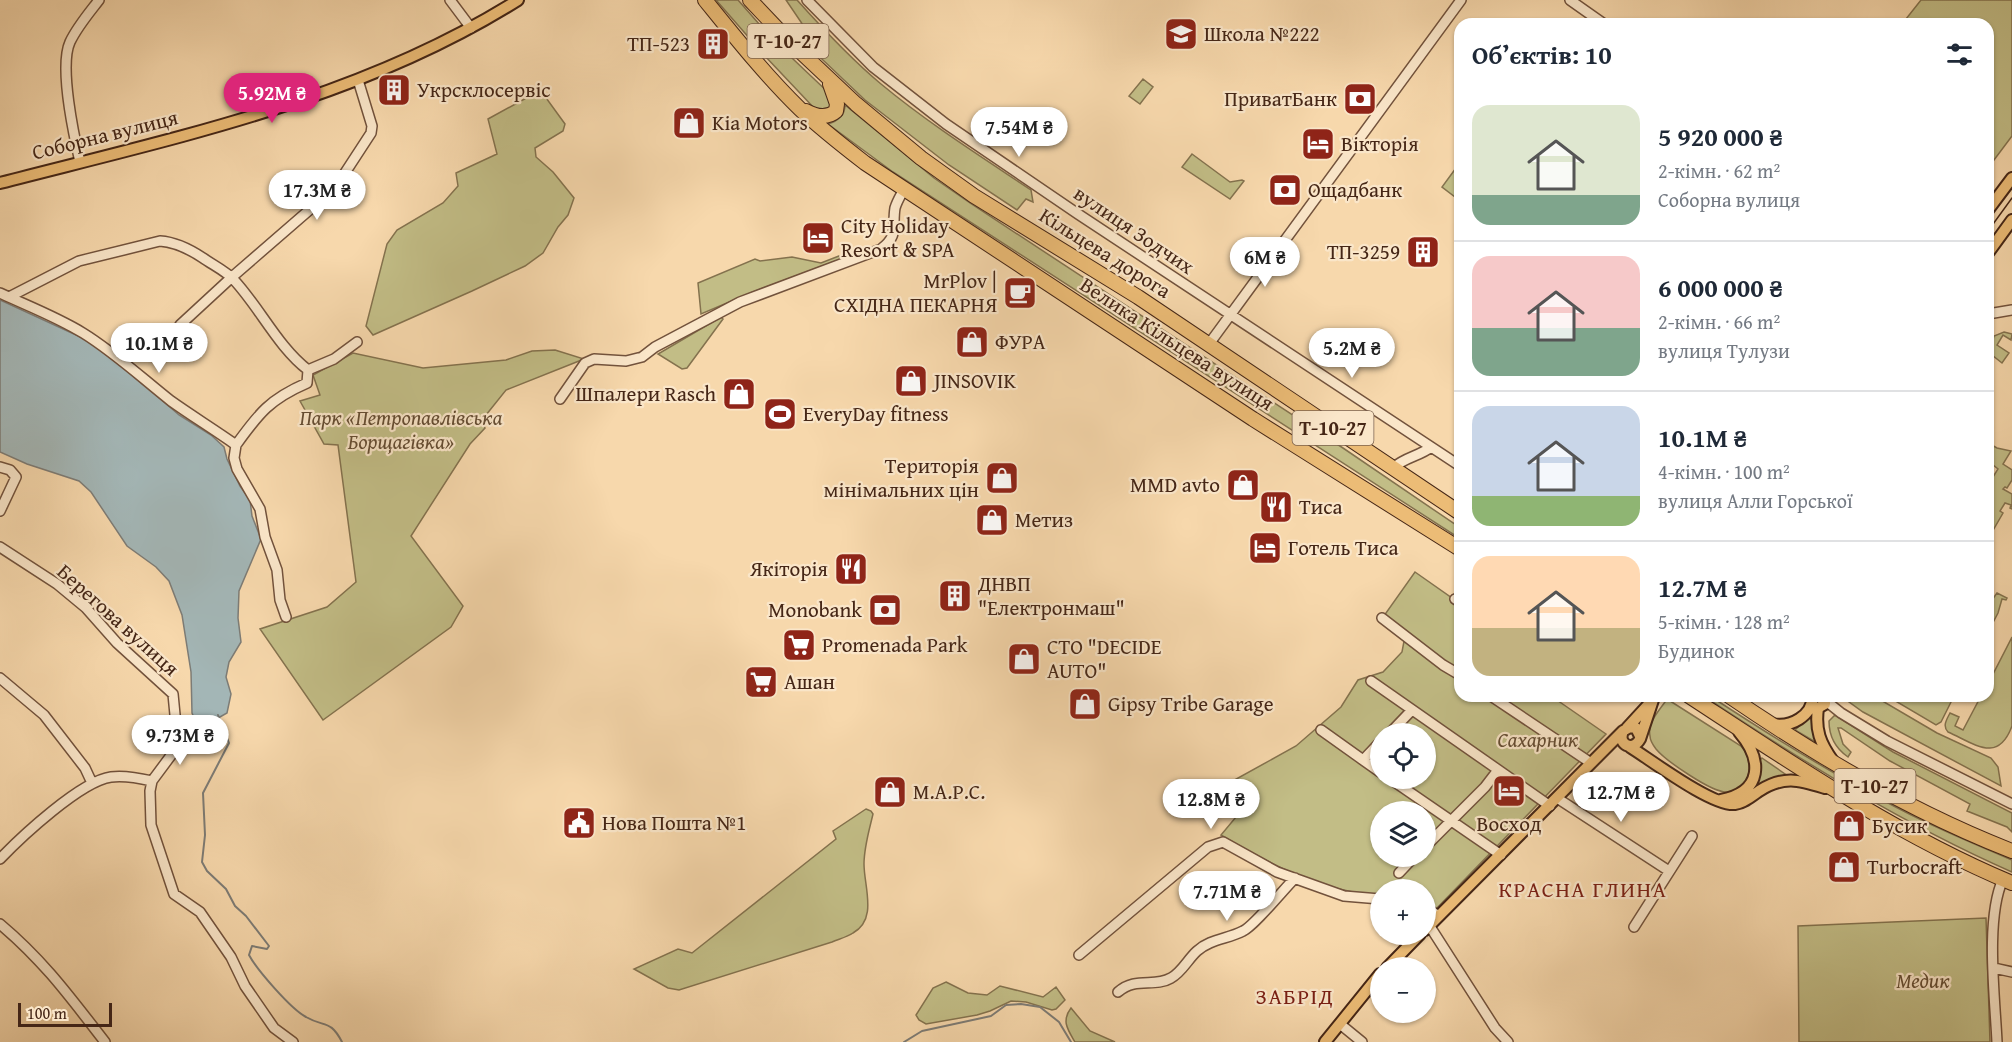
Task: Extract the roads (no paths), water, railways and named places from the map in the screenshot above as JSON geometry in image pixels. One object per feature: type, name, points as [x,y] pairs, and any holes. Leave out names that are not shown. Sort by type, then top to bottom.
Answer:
[{"type":"highway","name":"Велика Кільцева вулиця","points":[[705,0],[753,58],[798,107],[832,137],[904,189],[1263,425],[1454,545]]},
{"type":"highway","name":"Кільцева дорога","points":[[750,0],[828,80],[883,128],[974,196],[1138,297],[1454,509]]},
{"type":"highway","points":[[798,107],[818,116],[834,114],[837,104],[828,80]]},
{"type":"highway","name":"Т-10-27","points":[[1698,702],[1835,790],[1932,845],[2007,881]]},
{"type":"highway","name":"Т-10-27","points":[[1738,702],[1835,764],[1900,800],[1985,841],[2012,851]]},
{"type":"main road","name":"Соборна вулиця","points":[[0,183],[213,127],[358,80],[471,28],[518,0]]},
{"type":"main road","points":[[1994,202],[2012,178]]},
{"type":"main road","points":[[1994,245],[2012,220]]},
{"type":"main road","points":[[1436,919],[1650,702]]},
{"type":"main road","points":[[1604,751],[1616,746],[1635,746],[1653,702]]},
{"type":"main road","points":[[1769,723],[1789,725],[1801,718],[1817,702]]},
{"type":"main road","points":[[1817,702],[1817,733],[1820,742],[1835,764]]},
{"type":"main road","points":[[1718,801],[1745,790],[1756,771],[1756,759],[1752,749],[1733,725]]},
{"type":"main road","points":[[1625,729],[1636,728],[1658,764]]},
{"type":"main road","points":[[1625,729],[1621,737],[1627,746],[1718,801],[1735,804],[1744,801],[1774,782],[1783,780],[1795,780],[1835,790]]},
{"type":"main road","points":[[1398,957],[1409,945]]},
{"type":"main road","points":[[1325,1042],[1370,986]]},
{"type":"street","points":[[80,162],[70,117],[67,55],[69,44],[99,0]]},
{"type":"street","points":[[450,0],[471,28]]},
{"type":"street","name":"вулиця Зодчих","points":[[807,0],[873,67],[945,124],[1454,462]]},
{"type":"street","points":[[1209,344],[1461,0]]},
{"type":"street","points":[[1570,0],[1596,18]]},
{"type":"street","points":[[180,325],[322,199],[341,179],[371,133],[372,126],[358,80]]},
{"type":"street","points":[[560,399],[585,363],[594,359],[626,361],[642,357],[663,343],[740,302],[875,253],[887,245],[892,237],[895,230],[895,210],[904,189]]},
{"type":"street","points":[[1994,195],[2001,192]]},
{"type":"street","points":[[4,295],[79,261],[160,241],[169,241],[196,253],[232,277],[288,351],[308,370]]},
{"type":"street","points":[[4,295],[69,324],[174,403],[236,445]]},
{"type":"street","points":[[1994,313],[2012,310]]},
{"type":"street","points":[[308,370],[334,359],[357,342]]},
{"type":"street","points":[[286,617],[280,600],[278,570],[265,537],[260,509],[237,469],[234,458],[236,445],[264,409],[290,390],[307,383],[308,370]]},
{"type":"street","points":[[1393,468],[1403,459],[1424,452],[1431,447]]},
{"type":"street","points":[[0,467],[10,470],[16,477],[0,511]]},
{"type":"street","name":"Берегова вулиця","points":[[0,547],[57,584],[79,602],[117,643],[173,694],[178,746],[152,781]]},
{"type":"street","points":[[1382,618],[1454,671]]},
{"type":"street","points":[[0,678],[44,715],[85,768],[92,783]]},
{"type":"street","points":[[1371,681],[1498,770],[1670,871]]},
{"type":"street","points":[[1500,702],[1591,763]]},
{"type":"street","points":[[1817,702],[1824,711],[1836,709]]},
{"type":"street","points":[[1817,702],[1836,709],[1887,741],[2012,804]]},
{"type":"street","points":[[1400,723],[1411,711]]},
{"type":"street","points":[[1321,730],[1370,765]]},
{"type":"street","points":[[1363,760],[1370,753]]},
{"type":"street","points":[[1436,836],[1485,787],[1498,770]]},
{"type":"street","points":[[0,859],[27,831],[92,783],[111,777],[138,777],[152,781],[151,825],[174,894],[200,912],[231,957],[245,986],[274,1028],[293,1042]]},
{"type":"street","points":[[1405,789],[1501,855]]},
{"type":"street","points":[[1634,927],[1692,836]]},
{"type":"street","points":[[1985,841],[2012,842]]},
{"type":"street","points":[[1079,955],[1208,847],[1218,842],[1223,842],[1277,872],[1344,896],[1370,898]]},
{"type":"street","points":[[1399,873],[1405,867]]},
{"type":"street","points":[[1119,992],[1126,985],[1138,982],[1165,981],[1173,977],[1197,951],[1212,942],[1245,931],[1295,878]]},
{"type":"street","points":[[1996,1042],[1994,908],[1997,892],[2007,881]]},
{"type":"street","points":[[0,924],[25,945],[52,974],[105,1042]]},
{"type":"street","points":[[1436,941],[1495,1028],[1508,1042]]},
{"type":"street","points":[[1994,968],[2012,972]]},
{"type":"street","points":[[1340,1024],[1362,1042]]},
{"type":"waterway","points":[[218,715],[229,743],[203,793],[205,835],[202,862],[207,871],[226,889],[235,906],[246,916],[269,946],[267,949],[252,946],[249,955],[259,970],[300,1013],[330,1027],[342,1042]]},
{"type":"waterway","points":[[904,1042],[922,1031],[991,1016],[1006,1005],[1021,1004],[1040,1007],[1059,1022],[1071,1042]]},
{"type":"tram line","points":[[1994,223],[2012,198]]},
{"type":"place","name":"Школа №222","points":[[1181,34]]},
{"type":"place","name":"ТП-523","points":[[713,44]]},
{"type":"place","name":"Укрсклосервіс","points":[[394,90]]},
{"type":"place","name":"ПриватБанк","points":[[1360,99]]},
{"type":"place","name":"Kia Motors","points":[[689,123]]},
{"type":"place","name":"Вікторія","points":[[1318,144]]},
{"type":"place","name":"Ощадбанк","points":[[1285,190]]},
{"type":"place","name":"City Holiday Resort & SPA","points":[[818,238]]},
{"type":"place","name":"ТП-3259","points":[[1423,252]]},
{"type":"place","name":"MrPlov | СХІДНА ПЕКАРНЯ","points":[[1020,293]]},
{"type":"place","name":"ФУРА","points":[[972,342]]},
{"type":"place","name":"JINSOVIK","points":[[911,381]]},
{"type":"place","name":"Шпалери Rasch","points":[[739,394]]},
{"type":"place","name":"EveryDay fitness","points":[[780,414]]},
{"type":"place","name":"Територія мінімальних цін","points":[[1002,478]]},
{"type":"place","name":"MMD avto","points":[[1243,485]]},
{"type":"place","name":"Тиса","points":[[1276,507]]},
{"type":"place","name":"Метиз","points":[[992,520]]},
{"type":"place","name":"Готель Тиса","points":[[1265,548]]},
{"type":"place","name":"Якіторія","points":[[851,569]]},
{"type":"place","name":"ДНВП \"Електронмаш\"","points":[[955,596]]},
{"type":"place","name":"Monobank","points":[[885,610]]},
{"type":"place","name":"Promenada Park","points":[[799,645]]},
{"type":"place","name":"СТО \"DECIDE AUTO\"","points":[[1024,659]]},
{"type":"place","name":"Ашан","points":[[761,682]]},
{"type":"place","name":"Gipsy Tribe Garage","points":[[1085,704]]},
{"type":"place","name":"Восход","points":[[1509,791]]},
{"type":"place","name":"М.А.Р.С.","points":[[890,792]]},
{"type":"place","name":"Нова Пошта №1","points":[[579,823]]},
{"type":"place","name":"Бусик","points":[[1849,826]]},
{"type":"place","name":"Turbocraft","points":[[1844,867]]},
{"type":"district","name":"КРАСНА ГЛИНА","points":[[1583,889]]},
{"type":"district","name":"ЗАБРІД","points":[[1295,996]]},
{"type":"park label","name":"Парк «Петропавлівська Борщагівка»","points":[[401,430]]},
{"type":"park label","name":"Сахарник","points":[[1538,740]]},
{"type":"park label","name":"Медик","points":[[1923,981]]}]
